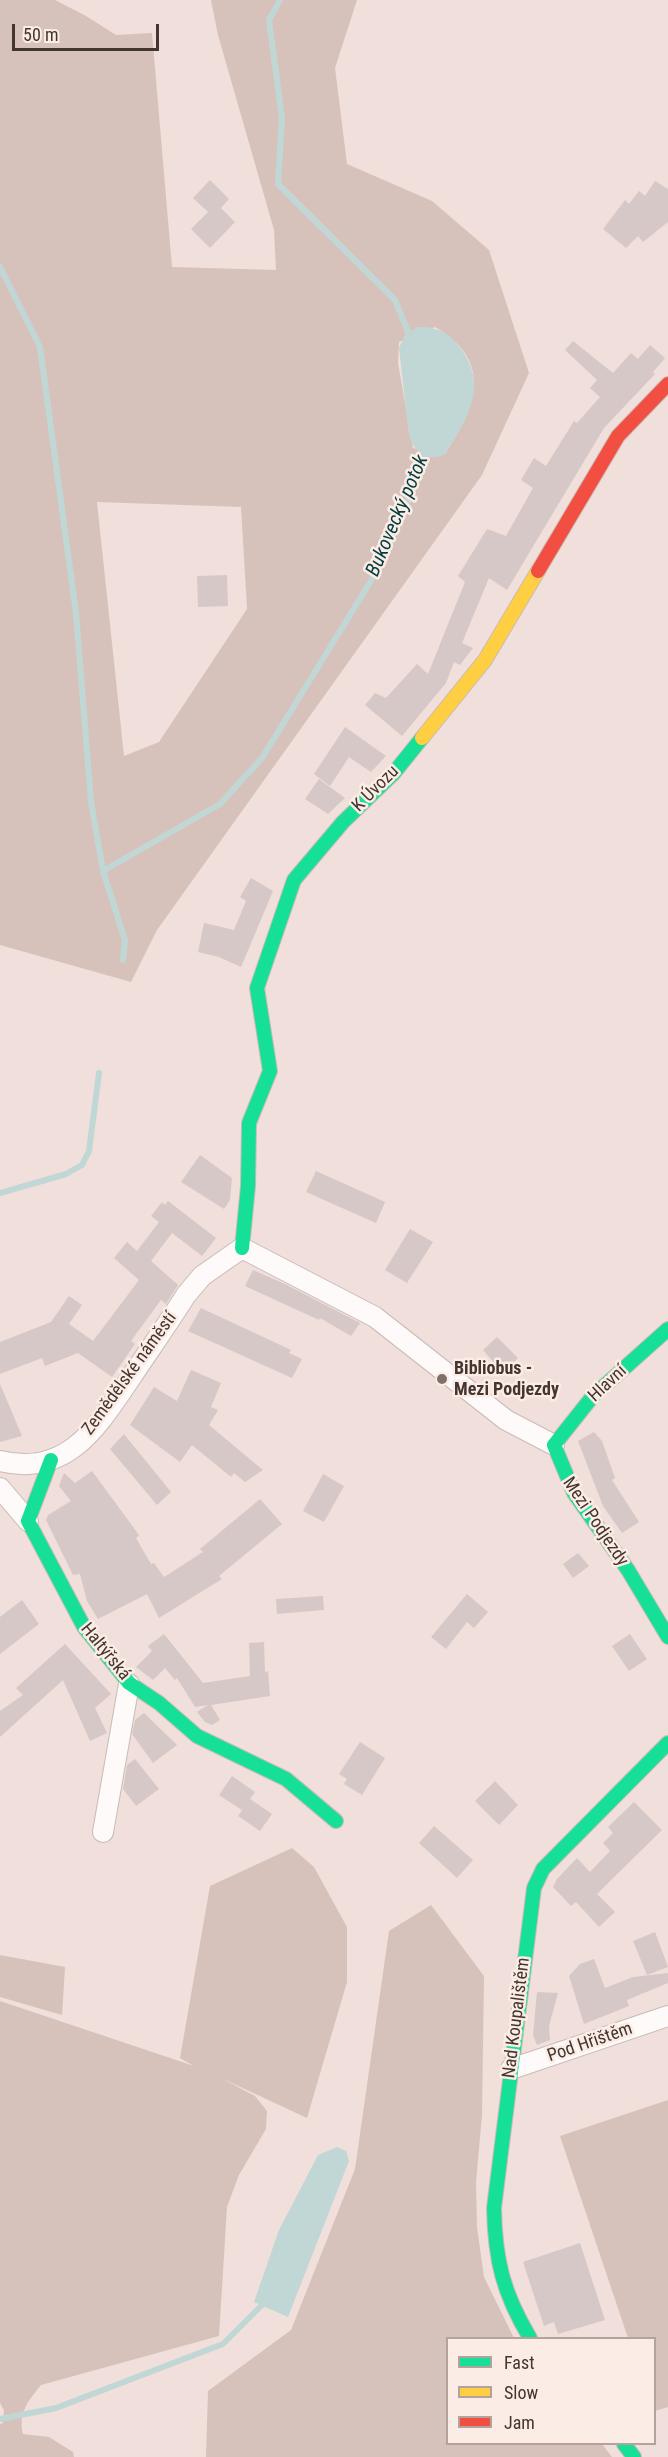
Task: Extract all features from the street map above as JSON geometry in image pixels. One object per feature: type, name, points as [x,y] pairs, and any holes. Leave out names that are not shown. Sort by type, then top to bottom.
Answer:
[{"type":"street","name":"K Úvozu","points":[[242,1248],[248,1186],[249,1123],[270,1071],[257,987],[294,880],[343,822],[393,774],[485,660],[618,436],[668,384]]},
{"type":"street","points":[[242,1248],[375,1317],[506,1420],[555,1445]]},
{"type":"street","name":"Zemědělské náměstí","points":[[0,1461],[29,1464],[51,1460],[68,1452],[94,1432],[186,1295],[202,1276],[242,1248]]},
{"type":"street","name":"Hlavní","points":[[555,1445],[593,1396],[668,1329]]},
{"type":"street","name":"Mezi Podjezdy","points":[[555,1445],[560,1467],[570,1490],[623,1563],[668,1637]]},
{"type":"street","points":[[0,1488],[28,1521],[51,1460]]},
{"type":"street","name":"Haltýřská","points":[[28,1521],[82,1625],[129,1684],[160,1704],[194,1735],[229,1753],[267,1767],[300,1788],[336,1821]]},
{"type":"street","points":[[103,1832],[129,1684]]},
{"type":"street","name":"Nad Koupalištěm","points":[[530,2337],[521,2326],[508,2296],[497,2260],[493,2231],[494,2185],[530,1912],[538,1878],[543,1869],[668,1743]]},
{"type":"street","name":"Pod Hřištěm","points":[[511,2069],[668,2016]]},
{"type":"street","points":[[625,2445],[634,2457]]},
{"type":"shaded area","points":[[0,0],[55,0],[116,35],[152,33],[172,267],[276,270],[274,230],[218,35],[211,0],[357,0],[335,68],[347,164],[432,201],[489,250],[529,373],[482,475],[157,930],[131,982],[0,945]],"holes":[[[435,327],[454,341],[466,355],[472,370],[474,386],[465,419],[445,454],[413,448],[398,363],[399,342]],[[97,502],[241,507],[247,609],[159,742],[124,756]]]},
{"type":"shaded area","points":[[418,327],[437,329],[452,338],[469,363],[473,377],[472,403],[461,428],[445,454],[432,457],[418,451],[409,435],[399,348],[405,335]]},
{"type":"shaded area","points":[[292,1848],[314,1867],[347,1927],[347,1982],[307,2118],[221,2078],[255,2096],[267,2111],[266,2129],[239,2175],[227,2207],[219,2336],[41,2385],[23,2413],[23,2434],[49,2437],[73,2452],[74,2457],[0,2457],[0,2424],[3,2423],[4,2410],[0,2403],[0,2001],[194,2066],[180,2058],[210,1886]]},
{"type":"shaded area","points":[[431,1905],[484,1976],[482,2115],[476,2182],[477,2227],[484,2277],[514,2337],[446,2337],[446,2445],[603,2445],[612,2457],[206,2457],[208,2391],[291,2330],[355,2169],[389,1931]]},
{"type":"shaded area","points":[[0,1955],[65,1967],[62,2015],[0,1997]]},
{"type":"shaded area","points":[[668,2100],[668,2407],[656,2411],[656,2337],[628,2337],[560,2136]]},
{"type":"shaded area","points":[[337,2147],[346,2151],[349,2161],[288,2317],[254,2302],[279,2230],[318,2155]]},
{"type":"building","points":[[210,180],[229,199],[221,208],[235,222],[210,248],[191,229],[208,212],[193,198]]},
{"type":"building","points":[[655,181],[668,189],[668,222],[643,242],[638,236],[626,248],[603,229],[625,200],[629,204],[639,191],[645,196]]},
{"type":"building","points":[[573,341],[613,373],[631,353],[638,359],[650,345],[665,358],[653,372],[655,374],[604,428],[507,590],[489,578],[462,643],[473,648],[460,665],[454,662],[446,683],[402,736],[365,705],[375,693],[386,698],[417,664],[428,674],[465,582],[458,576],[487,529],[506,536],[533,488],[521,480],[534,458],[546,466],[574,421],[577,423],[600,397],[590,388],[597,380],[565,350]]},
{"type":"building","points":[[227,575],[228,606],[198,607],[197,576]]},
{"type":"building","points":[[345,727],[386,756],[371,772],[349,757],[330,786],[314,774]]},
{"type":"building","points":[[319,779],[345,798],[328,814],[305,799]]},
{"type":"building","points":[[251,878],[273,891],[241,967],[219,957],[198,952],[204,923],[234,930],[246,901],[240,897]]},
{"type":"building","points":[[200,1155],[232,1178],[230,1200],[224,1209],[181,1182]]},
{"type":"building","points":[[316,1171],[385,1202],[376,1223],[306,1192]]},
{"type":"building","points":[[168,1201],[216,1238],[202,1256],[172,1233],[151,1261],[178,1285],[166,1304],[161,1300],[131,1341],[135,1344],[112,1377],[78,1353],[45,1366],[42,1358],[0,1374],[0,1342],[51,1322],[69,1296],[82,1305],[69,1324],[93,1341],[139,1280],[114,1258],[127,1242],[137,1251],[159,1222],[151,1216],[162,1202],[165,1205]]},
{"type":"building","points":[[410,1229],[433,1242],[407,1283],[385,1270]]},
{"type":"building","points":[[253,1270],[360,1323],[351,1336],[320,1318],[319,1320],[245,1286]]},
{"type":"building","points":[[201,1308],[291,1350],[289,1353],[302,1359],[292,1378],[188,1331]]},
{"type":"building","points":[[497,1337],[518,1358],[503,1373],[483,1350]]},
{"type":"building","points":[[191,1370],[221,1383],[211,1407],[218,1410],[209,1425],[263,1470],[245,1482],[234,1473],[231,1477],[192,1445],[180,1462],[130,1425],[154,1387],[177,1401]]},
{"type":"building","points":[[0,1384],[22,1436],[0,1442]]},
{"type":"building","points":[[594,1432],[602,1441],[615,1478],[612,1480],[639,1522],[622,1533],[603,1506],[578,1441]]},
{"type":"building","points":[[124,1434],[171,1492],[157,1505],[110,1449]]},
{"type":"building","points":[[92,1471],[139,1535],[136,1538],[151,1564],[154,1563],[164,1577],[203,1552],[200,1549],[260,1499],[282,1524],[219,1576],[222,1579],[159,1618],[147,1594],[98,1619],[87,1601],[80,1574],[73,1575],[46,1520],[48,1515],[71,1501],[59,1486],[64,1473],[75,1483]]},
{"type":"building","points":[[323,1474],[344,1486],[324,1522],[303,1511]]},
{"type":"building","points":[[578,1553],[589,1566],[573,1578],[563,1564]]},
{"type":"building","points":[[467,1594],[488,1612],[474,1628],[467,1622],[446,1649],[431,1637]]},
{"type":"building","points":[[323,1596],[324,1610],[277,1614],[276,1599]]},
{"type":"building","points":[[22,1600],[39,1624],[0,1654],[0,1617]]},
{"type":"building","points":[[164,1634],[203,1683],[250,1676],[249,1643],[264,1642],[265,1672],[268,1671],[270,1696],[211,1705],[220,1720],[212,1725],[205,1722],[197,1712],[208,1705],[195,1707],[177,1678],[175,1680],[165,1668],[153,1680],[136,1667],[152,1651],[148,1646]]},
{"type":"building","points":[[630,1634],[647,1659],[629,1671],[612,1646]]},
{"type":"building","points":[[65,1644],[111,1694],[95,1708],[107,1733],[90,1741],[63,1680],[0,1737],[0,1711],[23,1695],[16,1688]]},
{"type":"building","points":[[144,1713],[177,1745],[153,1763],[132,1734],[135,1720]]},
{"type":"building","points":[[360,1742],[385,1758],[362,1795],[344,1784],[347,1779],[339,1774]]},
{"type":"building","points":[[135,1759],[159,1789],[136,1806],[123,1789],[127,1765]]},
{"type":"building","points":[[232,1776],[255,1792],[250,1799],[272,1814],[260,1831],[238,1816],[248,1802],[242,1810],[219,1795]]},
{"type":"building","points":[[495,1781],[518,1805],[499,1825],[475,1801]]},
{"type":"building","points":[[634,1802],[662,1830],[597,1894],[615,1912],[599,1927],[576,1902],[571,1906],[553,1887],[557,1879],[577,1858],[590,1872],[610,1851],[603,1843],[613,1833],[608,1827]]},
{"type":"building","points":[[434,1826],[473,1860],[457,1878],[419,1843]]},
{"type":"building","points":[[655,1932],[668,1967],[647,1975],[633,1941]]},
{"type":"building","points":[[594,1959],[605,1988],[633,1977],[668,1973],[668,1983],[627,2000],[629,2006],[584,2024],[569,1976],[580,1964]]},
{"type":"building","points":[[537,1992],[558,1993],[549,2026],[550,2040],[537,2045],[533,2035]]},
{"type":"building","points":[[580,2243],[605,2320],[558,2334],[554,2322],[544,2326],[523,2262]]},
{"type":"waterway","name":"Bukovecký potok","points":[[280,0],[269,20],[282,118],[278,184],[395,300],[411,339]]},
{"type":"waterway","points":[[0,267],[40,347],[76,613],[91,802],[103,871],[125,940],[123,960]]},
{"type":"waterway","name":"Bukovecký potok","points":[[103,871],[220,804],[262,758],[377,571],[425,462],[427,450]]},
{"type":"waterway","points":[[0,1193],[66,1174],[82,1165],[89,1151],[99,1073]]},
{"type":"waterway","points":[[0,2419],[56,2408],[223,2344],[262,2305]]},
{"type":"traffic: fast","points":[[242,1248],[248,1186],[249,1123],[270,1071],[257,988],[294,880],[343,822],[393,774],[422,738]]},
{"type":"traffic: fast","points":[[668,1329],[593,1396],[554,1445],[574,1493],[628,1570],[668,1637]]},
{"type":"traffic: fast","points":[[51,1460],[28,1521],[84,1627],[129,1683],[159,1703],[197,1736],[286,1779],[336,1821]]},
{"type":"traffic: fast","points":[[529,2337],[513,2306],[502,2276],[496,2244],[494,2208],[534,1888],[543,1869],[668,1743]]},
{"type":"traffic: fast","points":[[625,2445],[634,2457]]},
{"type":"traffic: slow","points":[[422,738],[485,660],[538,571]]},
{"type":"traffic: jam","points":[[538,571],[618,436],[668,384]]},
{"type":"place","name":"Bibliobus - Mezi Podjezdy","points":[[442,1379]]}]
